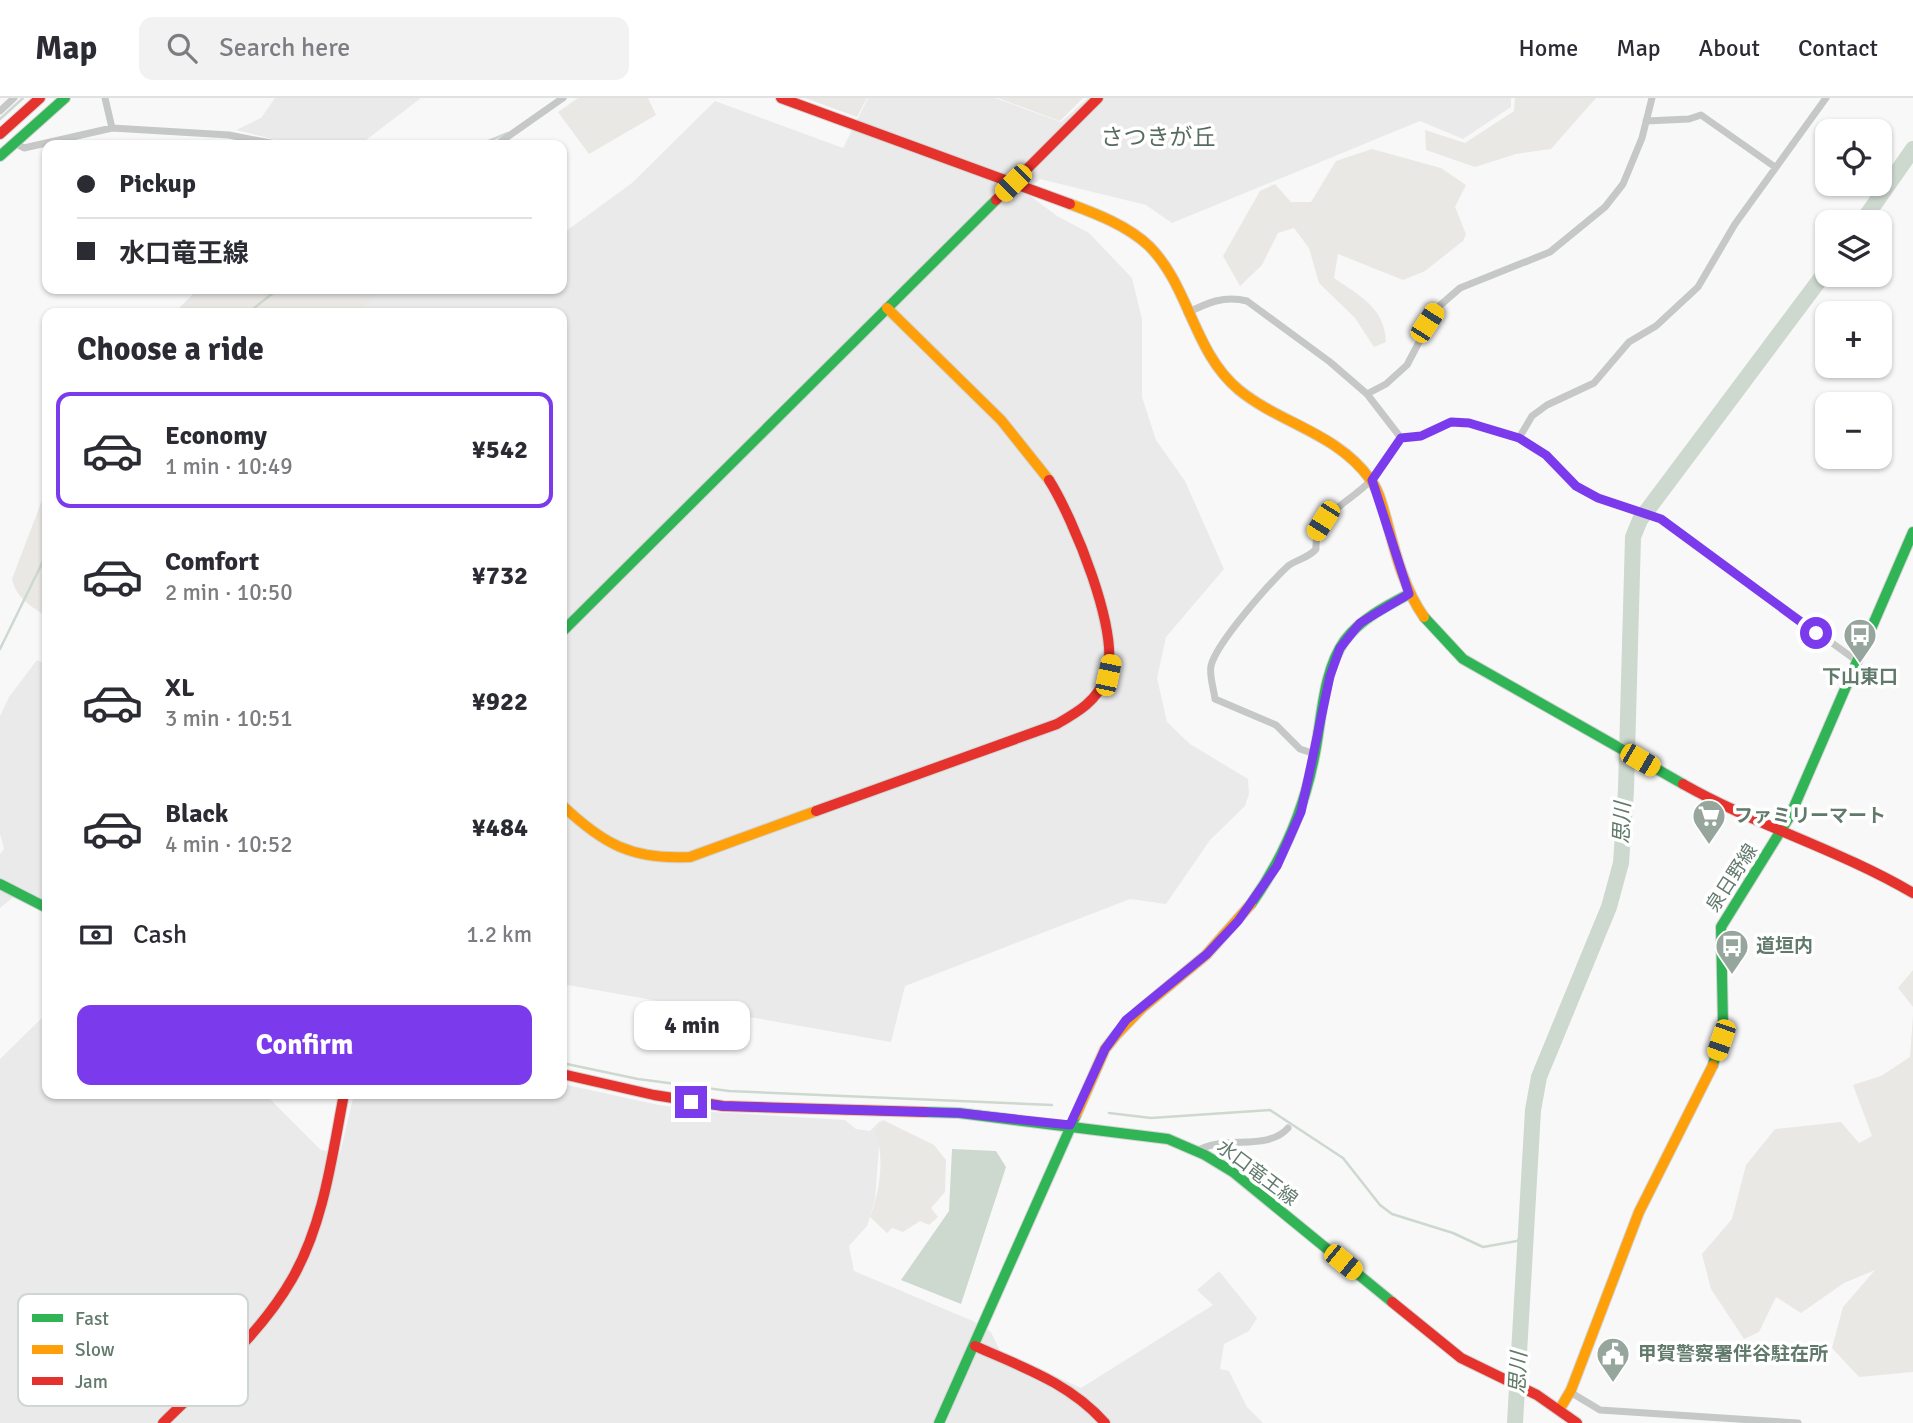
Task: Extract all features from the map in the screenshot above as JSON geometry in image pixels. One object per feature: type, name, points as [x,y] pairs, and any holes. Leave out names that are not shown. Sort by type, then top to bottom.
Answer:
[{"type":"main road","points":[[0,134],[40,98]]},
{"type":"main road","points":[[0,156],[65,98]]},
{"type":"main road","points":[[780,98],[1107,219],[1145,244],[1167,271],[1208,353],[1238,390],[1338,444],[1372,480],[1409,594],[1430,629],[1463,659],[1710,799],[1881,874],[1913,893]]},
{"type":"main road","points":[[567,627],[1098,98]]},
{"type":"main road","points":[[567,810],[595,836],[622,851],[656,859],[690,856],[1057,724],[1081,711],[1100,689],[1108,675],[1111,657],[1110,633],[1077,539],[1051,483],[1020,441],[887,308]]},
{"type":"main road","name":"泉日野線","points":[[1561,1407],[1570,1392],[1644,1200],[1710,1071],[1721,1040],[1724,1020],[1718,948],[1721,927],[1782,831],[1913,532]]},
{"type":"main road","points":[[939,1423],[1105,1049],[1126,1020],[1207,954],[1238,921],[1277,866],[1301,812],[1330,676],[1340,648],[1360,623],[1409,594]]},
{"type":"main road","points":[[0,884],[42,905]]},
{"type":"main road","name":"水口竜王線","points":[[567,1075],[654,1095],[723,1106],[959,1113],[1168,1139],[1197,1151],[1233,1172],[1448,1348],[1506,1382],[1561,1407],[1577,1423]]},
{"type":"main road","points":[[248,1336],[293,1277],[314,1229],[343,1099]]},
{"type":"main road","points":[[975,1346],[1065,1387],[1085,1400],[1105,1423]]},
{"type":"main road","points":[[163,1423],[180,1406]]},
{"type":"street","points":[[0,111],[14,98]]},
{"type":"street","points":[[105,98],[112,128]]},
{"type":"street","points":[[503,140],[564,98]]},
{"type":"street","points":[[1367,394],[1386,384],[1407,365],[1437,308],[1460,288],[1550,252],[1605,207],[1623,184],[1652,98]]},
{"type":"street","points":[[1519,438],[1532,416],[1547,405],[1594,383],[1629,342],[1656,327],[1698,287],[1735,224],[1826,98]]},
{"type":"street","points":[[1646,121],[1689,120],[1701,115],[1775,167]]},
{"type":"street","points":[[59,140],[112,128],[229,135],[255,140]]},
{"type":"street","points":[[15,143],[24,148],[42,144]]},
{"type":"street","points":[[1186,313],[1212,301],[1234,298],[1247,301],[1330,362],[1367,394],[1401,438]]},
{"type":"street","points":[[1315,754],[1300,749],[1276,725],[1215,699],[1211,667],[1222,643],[1275,581],[1291,564],[1316,549],[1315,533],[1323,521],[1372,480],[1401,438],[1421,436],[1451,422],[1469,423],[1519,438],[1546,455],[1576,486],[1598,498],[1654,516],[1857,661]]},
{"type":"street","points":[[1197,1151],[1220,1142],[1267,1140],[1282,1136],[1288,1128]]},
{"type":"street","points":[[1570,1392],[1600,1410],[1798,1423]]},
{"type":"shaded area","points":[[275,98],[421,98],[366,140],[276,140],[236,130],[261,118]]},
{"type":"shaded area","points":[[578,98],[648,98],[656,115],[589,154],[558,112]]},
{"type":"shaded area","points":[[805,98],[867,98],[857,117]]},
{"type":"shaded area","points":[[868,98],[995,98],[1061,122],[1088,98],[1511,98],[1511,107],[1463,139],[1420,121],[1172,223],[1146,205],[1040,179],[1025,192],[1057,216],[1089,233],[1132,278],[1142,319],[1142,397],[1156,440],[1185,481],[1224,569],[1166,637],[1157,678],[1167,722],[1190,744],[1248,779],[1249,794],[1245,806],[1210,840],[1166,904],[1130,899],[905,986],[891,1042],[567,985],[567,308],[329,308],[345,294],[567,294],[567,230],[632,183],[715,101],[843,148]]},
{"type":"shaded area","points":[[998,98],[1083,98],[1060,121]]},
{"type":"shaded area","points":[[1515,98],[1596,98],[1551,149],[1516,154],[1475,167],[1426,150],[1425,130],[1465,143],[1514,111]]},
{"type":"shaded area","points":[[1372,149],[1441,168],[1466,185],[1455,207],[1466,234],[1463,241],[1425,271],[1403,280],[1338,254],[1334,278],[1369,304],[1385,330],[1386,342],[1374,347],[1355,318],[1319,283],[1309,248],[1294,228],[1278,233],[1262,265],[1240,286],[1223,256],[1260,191],[1275,184],[1291,202],[1311,202],[1336,161]]},
{"type":"shaded area","points":[[193,294],[377,294],[363,308],[179,308]]},
{"type":"shaded area","points":[[42,500],[42,613],[21,596],[12,579]]},
{"type":"shaded area","points":[[37,660],[42,662],[42,900],[22,890],[0,908],[0,854],[4,849],[0,834],[0,716],[9,697]]},
{"type":"shaded area","points":[[1913,970],[1913,1007],[1898,988]]},
{"type":"shaded area","points":[[1913,1015],[1913,1372],[1859,1377],[1832,1348],[1843,1307],[1875,1270],[1844,1283],[1801,1313],[1776,1297],[1759,1332],[1744,1339],[1711,1289],[1702,1254],[1732,1219],[1746,1165],[1775,1129],[1841,1122],[1859,1143],[1872,1136],[1853,1085],[1881,1076],[1910,1057]]},
{"type":"shaded area","points":[[42,1018],[42,1099],[270,1099],[321,1150],[340,1153],[353,1099],[567,1099],[567,1085],[659,1105],[713,1112],[845,1120],[856,1129],[870,1131],[881,1120],[875,1200],[867,1226],[849,1246],[854,1271],[973,1321],[991,1332],[1000,1351],[1081,1388],[1213,1305],[1197,1290],[1219,1271],[1257,1318],[1249,1331],[1224,1344],[1220,1369],[1229,1371],[1247,1407],[1263,1423],[0,1423],[0,1059]]},
{"type":"shaded area","points":[[883,1120],[934,1145],[946,1160],[945,1192],[931,1208],[938,1217],[929,1225],[920,1221],[903,1232],[892,1228],[887,1233],[870,1217],[880,1174],[880,1151],[875,1130]]},
{"type":"shaded area","points":[[952,1149],[996,1151],[1006,1167],[961,1304],[901,1280],[949,1211]]},
{"type":"waterway","points":[[0,119],[23,98]]},
{"type":"waterway","points":[[491,140],[508,133]]},
{"type":"waterway","name":"思川","points":[[1870,210],[1913,149]]},
{"type":"waterway","name":"思川","points":[[1515,1423],[1533,1110],[1539,1077],[1609,907],[1621,863],[1626,790],[1633,537],[1640,520],[1815,286]]},
{"type":"waterway","points":[[254,308],[272,294]]},
{"type":"waterway","points":[[0,649],[42,563]]},
{"type":"waterway","points":[[567,1064],[638,1079],[729,1091],[1052,1105]]},
{"type":"waterway","points":[[1109,1113],[1151,1118],[1270,1110],[1343,1158],[1380,1205],[1392,1214],[1453,1233],[1483,1247],[1517,1241],[1526,1231]]},
{"type":"traffic: fast","points":[[0,156],[65,98]]},
{"type":"traffic: fast","points":[[567,627],[996,200]]},
{"type":"traffic: fast","points":[[1713,1065],[1723,1024],[1721,927],[1790,816],[1913,532]]},
{"type":"traffic: fast","points":[[1251,904],[1273,870],[1298,816],[1314,758],[1327,682],[1337,653],[1345,640],[1366,619],[1409,594]]},
{"type":"traffic: fast","points":[[1424,617],[1463,659],[1683,784]]},
{"type":"traffic: fast","points":[[0,884],[42,905]]},
{"type":"traffic: fast","points":[[925,1112],[959,1113],[1168,1139],[1205,1155],[1233,1172],[1392,1302]]},
{"type":"traffic: fast","points":[[939,1423],[1076,1115]]},
{"type":"traffic: slow","points":[[1070,204],[1122,227],[1149,246],[1174,280],[1211,357],[1239,390],[1255,402],[1342,450],[1357,463],[1378,493],[1401,570],[1424,617]]},
{"type":"traffic: slow","points":[[887,308],[1001,420],[1049,480]]},
{"type":"traffic: slow","points":[[567,810],[591,830],[620,847],[651,856],[670,857],[690,857],[816,811]]},
{"type":"traffic: slow","points":[[1076,1115],[1105,1049],[1117,1034],[1141,1009],[1206,955],[1251,904]]},
{"type":"traffic: slow","points":[[1561,1407],[1571,1390],[1639,1212],[1713,1065]]},
{"type":"traffic: jam","points":[[0,134],[40,98]]},
{"type":"traffic: jam","points":[[781,98],[1070,204]]},
{"type":"traffic: jam","points":[[996,200],[1098,98]]},
{"type":"traffic: jam","points":[[816,811],[1057,724],[1079,710],[1098,693],[1106,677],[1109,658],[1101,606],[1082,548],[1049,480]]},
{"type":"traffic: jam","points":[[1683,784],[1740,813],[1857,864],[1913,893]]},
{"type":"traffic: jam","points":[[567,1075],[654,1095],[723,1106],[925,1112]]},
{"type":"traffic: jam","points":[[248,1338],[279,1299],[303,1258],[331,1165],[343,1099]]},
{"type":"traffic: jam","points":[[1392,1302],[1461,1358],[1537,1395],[1577,1423]]},
{"type":"traffic: jam","points":[[975,1346],[1061,1387],[1077,1397],[1105,1423]]},
{"type":"traffic: jam","points":[[163,1423],[180,1406]]},
{"type":"place","name":"下山東口","points":[[1860,665]]},
{"type":"place","name":"ファミリーマート","points":[[1709,846]]},
{"type":"place","name":"道垣内","points":[[1732,976]]},
{"type":"place","name":"甲賀警察署伴谷駐在所","points":[[1613,1384]]},
{"type":"district","name":"さつきが丘","points":[[1158,137]]},
{"type":"route","points":[[691,1102],[723,1106],[959,1113],[1070,1125],[1105,1049],[1126,1020],[1207,954],[1238,921],[1277,866],[1301,812],[1330,676],[1340,648],[1360,623],[1381,608],[1409,594],[1378,491],[1372,480],[1401,438],[1421,436],[1451,422],[1469,423],[1519,438],[1546,455],[1576,486],[1598,498],[1661,519],[1816,633]]}]
